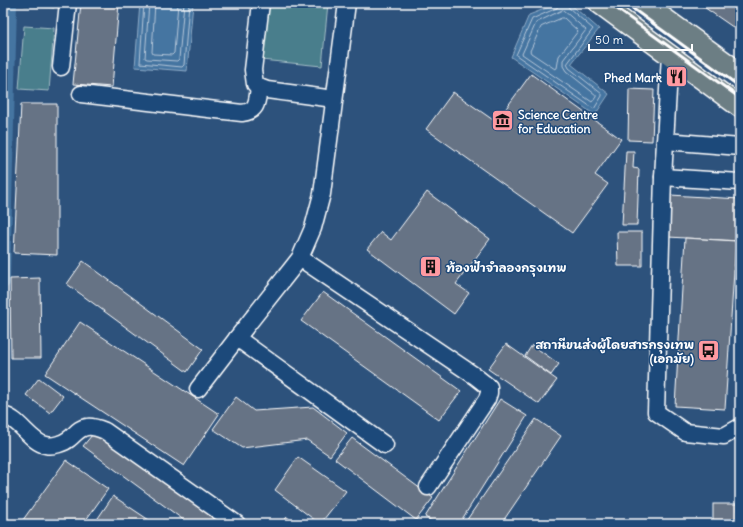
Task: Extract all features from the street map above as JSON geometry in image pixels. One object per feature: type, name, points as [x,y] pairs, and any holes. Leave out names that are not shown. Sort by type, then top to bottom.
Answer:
[{"type":"main road","points":[[599,3],[740,107]]},
{"type":"main road","points":[[643,3],[740,73]]},
{"type":"street","points":[[61,67],[68,3]]},
{"type":"street","points":[[261,3],[253,70],[255,84],[259,87],[276,91],[334,99]]},
{"type":"street","points":[[198,389],[300,258],[313,228],[322,194],[347,3]]},
{"type":"street","points":[[670,55],[663,177],[656,412],[685,432],[724,436],[740,427]]},
{"type":"street","points":[[81,94],[242,113],[249,112],[255,107],[259,87]]},
{"type":"street","points":[[665,141],[740,147]]},
{"type":"street","points":[[663,177],[740,182]]},
{"type":"street","points":[[300,258],[489,387],[487,399],[428,487]]},
{"type":"street","points":[[237,338],[385,445]]},
{"type":"street","points":[[5,415],[40,443],[46,445],[63,442],[70,439],[78,430],[87,427],[105,431],[237,524]]},
{"type":"green space","points":[[24,3],[54,3],[54,8],[24,5]]},
{"type":"green space","points":[[267,3],[328,3],[322,66],[261,60]]},
{"type":"green space","points":[[24,26],[54,28],[49,91],[19,89]]},
{"type":"water","points":[[140,3],[193,3],[187,71],[135,67]]},
{"type":"water","points":[[560,3],[569,3],[599,29],[571,64],[609,94],[595,115],[511,57],[529,15]]},
{"type":"building","points":[[81,3],[119,3],[112,87],[73,84]]},
{"type":"building","points":[[698,3],[740,3],[740,32]]},
{"type":"building","points":[[531,74],[621,139],[595,175],[608,184],[572,233],[426,129],[453,92],[496,122]]},
{"type":"building","points":[[629,89],[654,90],[652,141],[628,140]]},
{"type":"building","points":[[21,104],[57,104],[57,255],[14,253]]},
{"type":"building","points":[[626,151],[634,151],[633,168],[639,169],[637,225],[622,225]]},
{"type":"building","name":"ท้องฟ้าจำลองกรุงเทพ","points":[[427,192],[490,239],[456,284],[469,293],[454,314],[367,249],[381,232],[391,240]]},
{"type":"building","points":[[670,195],[740,199],[740,241],[668,237]]},
{"type":"building","points":[[617,232],[642,232],[642,266],[618,266]]},
{"type":"building","points":[[685,238],[736,241],[725,409],[675,406]]},
{"type":"building","points":[[83,261],[203,349],[187,372],[67,284]]},
{"type":"building","points":[[40,278],[41,358],[11,358],[10,279]]},
{"type":"building","points":[[323,292],[461,391],[439,420],[301,321]]},
{"type":"building","points":[[80,322],[219,414],[184,466],[45,374]]},
{"type":"building","points":[[506,344],[557,380],[539,404],[488,369]]},
{"type":"building","points":[[532,345],[559,364],[551,375],[525,356]]},
{"type":"building","points":[[39,378],[63,396],[50,413],[26,395]]},
{"type":"building","points":[[236,397],[254,411],[313,407],[347,433],[330,456],[307,440],[242,448],[213,429]]},
{"type":"building","points":[[500,399],[527,416],[459,524],[437,524],[425,517]]},
{"type":"building","points":[[536,419],[561,436],[501,524],[464,524]]},
{"type":"building","points":[[97,429],[218,514],[211,524],[189,524],[83,446]]},
{"type":"building","points":[[352,438],[433,498],[416,520],[335,459]]},
{"type":"building","points":[[298,457],[346,491],[320,524],[275,490]]},
{"type":"building","points":[[66,460],[108,489],[83,524],[20,524]]},
{"type":"building","points":[[113,496],[149,520],[146,524],[94,524]]},
{"type":"building","points":[[713,504],[738,504],[738,524],[713,524]]},
{"type":"building","points":[[287,517],[297,524],[281,524]]},
{"type":"waterway","points":[[3,282],[10,3]]},
{"type":"railway","points":[[609,3],[740,98]]},
{"type":"railway","points":[[625,3],[740,87]]},
{"type":"place","name":"Phed Mark","points":[[677,77]]},
{"type":"place","name":"Science Centre for Education","points":[[503,121]]},
{"type":"place","name":"ท้องฟ้าจำลองกรุงเทพ","points":[[430,267]]},
{"type":"place","name":"สถานีขนส่งผู้โดยสารกรุงเทพ (เอกมัย)","points":[[709,351]]}]
